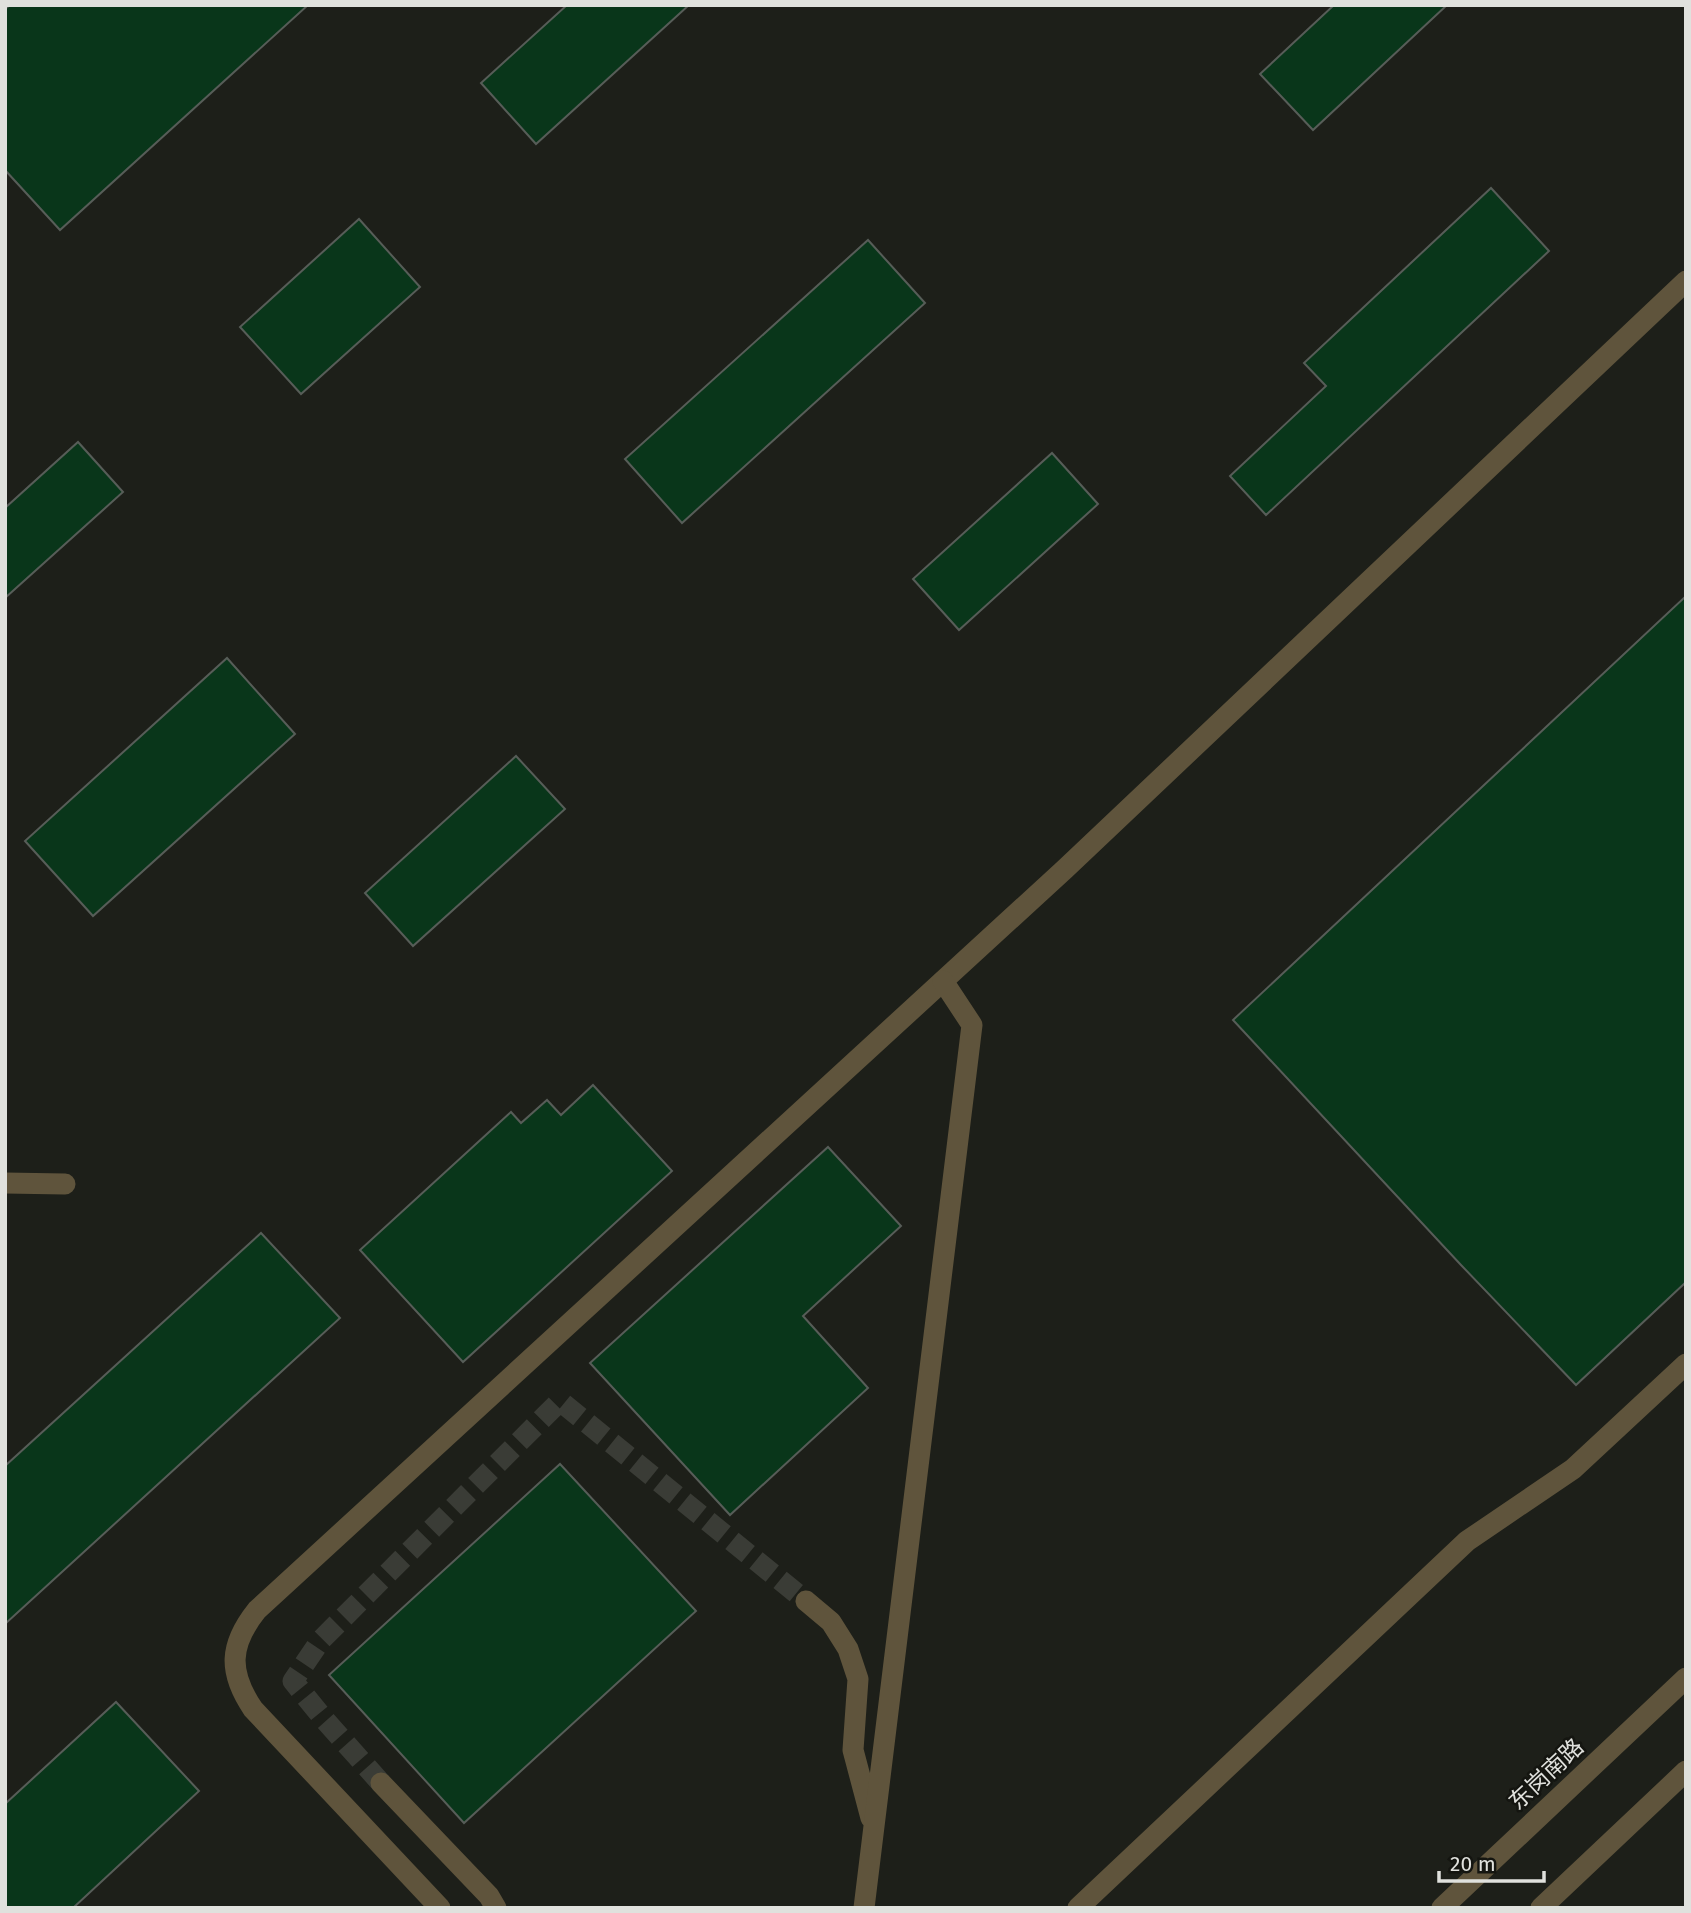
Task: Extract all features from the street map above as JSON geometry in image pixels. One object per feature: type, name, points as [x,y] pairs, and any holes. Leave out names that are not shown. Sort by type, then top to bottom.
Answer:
[{"type":"street","points":[[440,1908],[253,1709],[240,1691],[234,1670],[235,1648],[243,1627],[257,1610],[1065,869],[1686,281]]},
{"type":"street","points":[[864,1908],[972,1025],[943,981]]},
{"type":"street","points":[[5,1183],[65,1184]]},
{"type":"street","points":[[1078,1908],[1467,1541],[1573,1469],[1686,1364]]},
{"type":"street","points":[[807,1601],[831,1622],[848,1649],[858,1679],[853,1751],[874,1830]]},
{"type":"street","name":"东岗南路","points":[[1442,1908],[1686,1678]]},
{"type":"street","points":[[1541,1908],[1686,1771]]},
{"type":"street","points":[[382,1783],[489,1896],[496,1908]]},
{"type":"building","points":[[10,5],[308,5],[60,230],[5,170],[5,9]]},
{"type":"building","points":[[567,5],[689,5],[536,144],[481,83]]},
{"type":"building","points":[[1334,5],[1447,5],[1313,130],[1260,74]]},
{"type":"building","points":[[1491,188],[1549,251],[1266,515],[1230,476],[1326,386],[1304,363]]},
{"type":"building","points":[[359,219],[420,287],[301,394],[240,327]]},
{"type":"building","points":[[868,240],[925,303],[682,523],[625,459]]},
{"type":"building","points":[[78,442],[123,492],[5,598],[5,508]]},
{"type":"building","points":[[1052,453],[1098,504],[959,630],[913,579]]},
{"type":"building","points":[[1686,596],[1686,1282],[1576,1385],[1233,1020]]},
{"type":"building","points":[[227,658],[295,734],[93,916],[25,841]]},
{"type":"building","points":[[516,756],[565,809],[413,946],[365,893]]},
{"type":"building","points":[[593,1085],[672,1171],[463,1362],[360,1250],[511,1112],[521,1123],[547,1100],[561,1115]]},
{"type":"building","points":[[828,1147],[901,1226],[803,1316],[868,1388],[730,1515],[590,1363]]},
{"type":"building","points":[[261,1233],[340,1318],[5,1624],[5,1466]]},
{"type":"building","points":[[560,1464],[696,1611],[464,1823],[329,1675]]},
{"type":"building","points":[[116,1702],[199,1791],[73,1908],[5,1908],[5,1804]]},
{"type":"tunnel","points":[[381,1783],[293,1681],[320,1641],[560,1401],[806,1601]]}]
